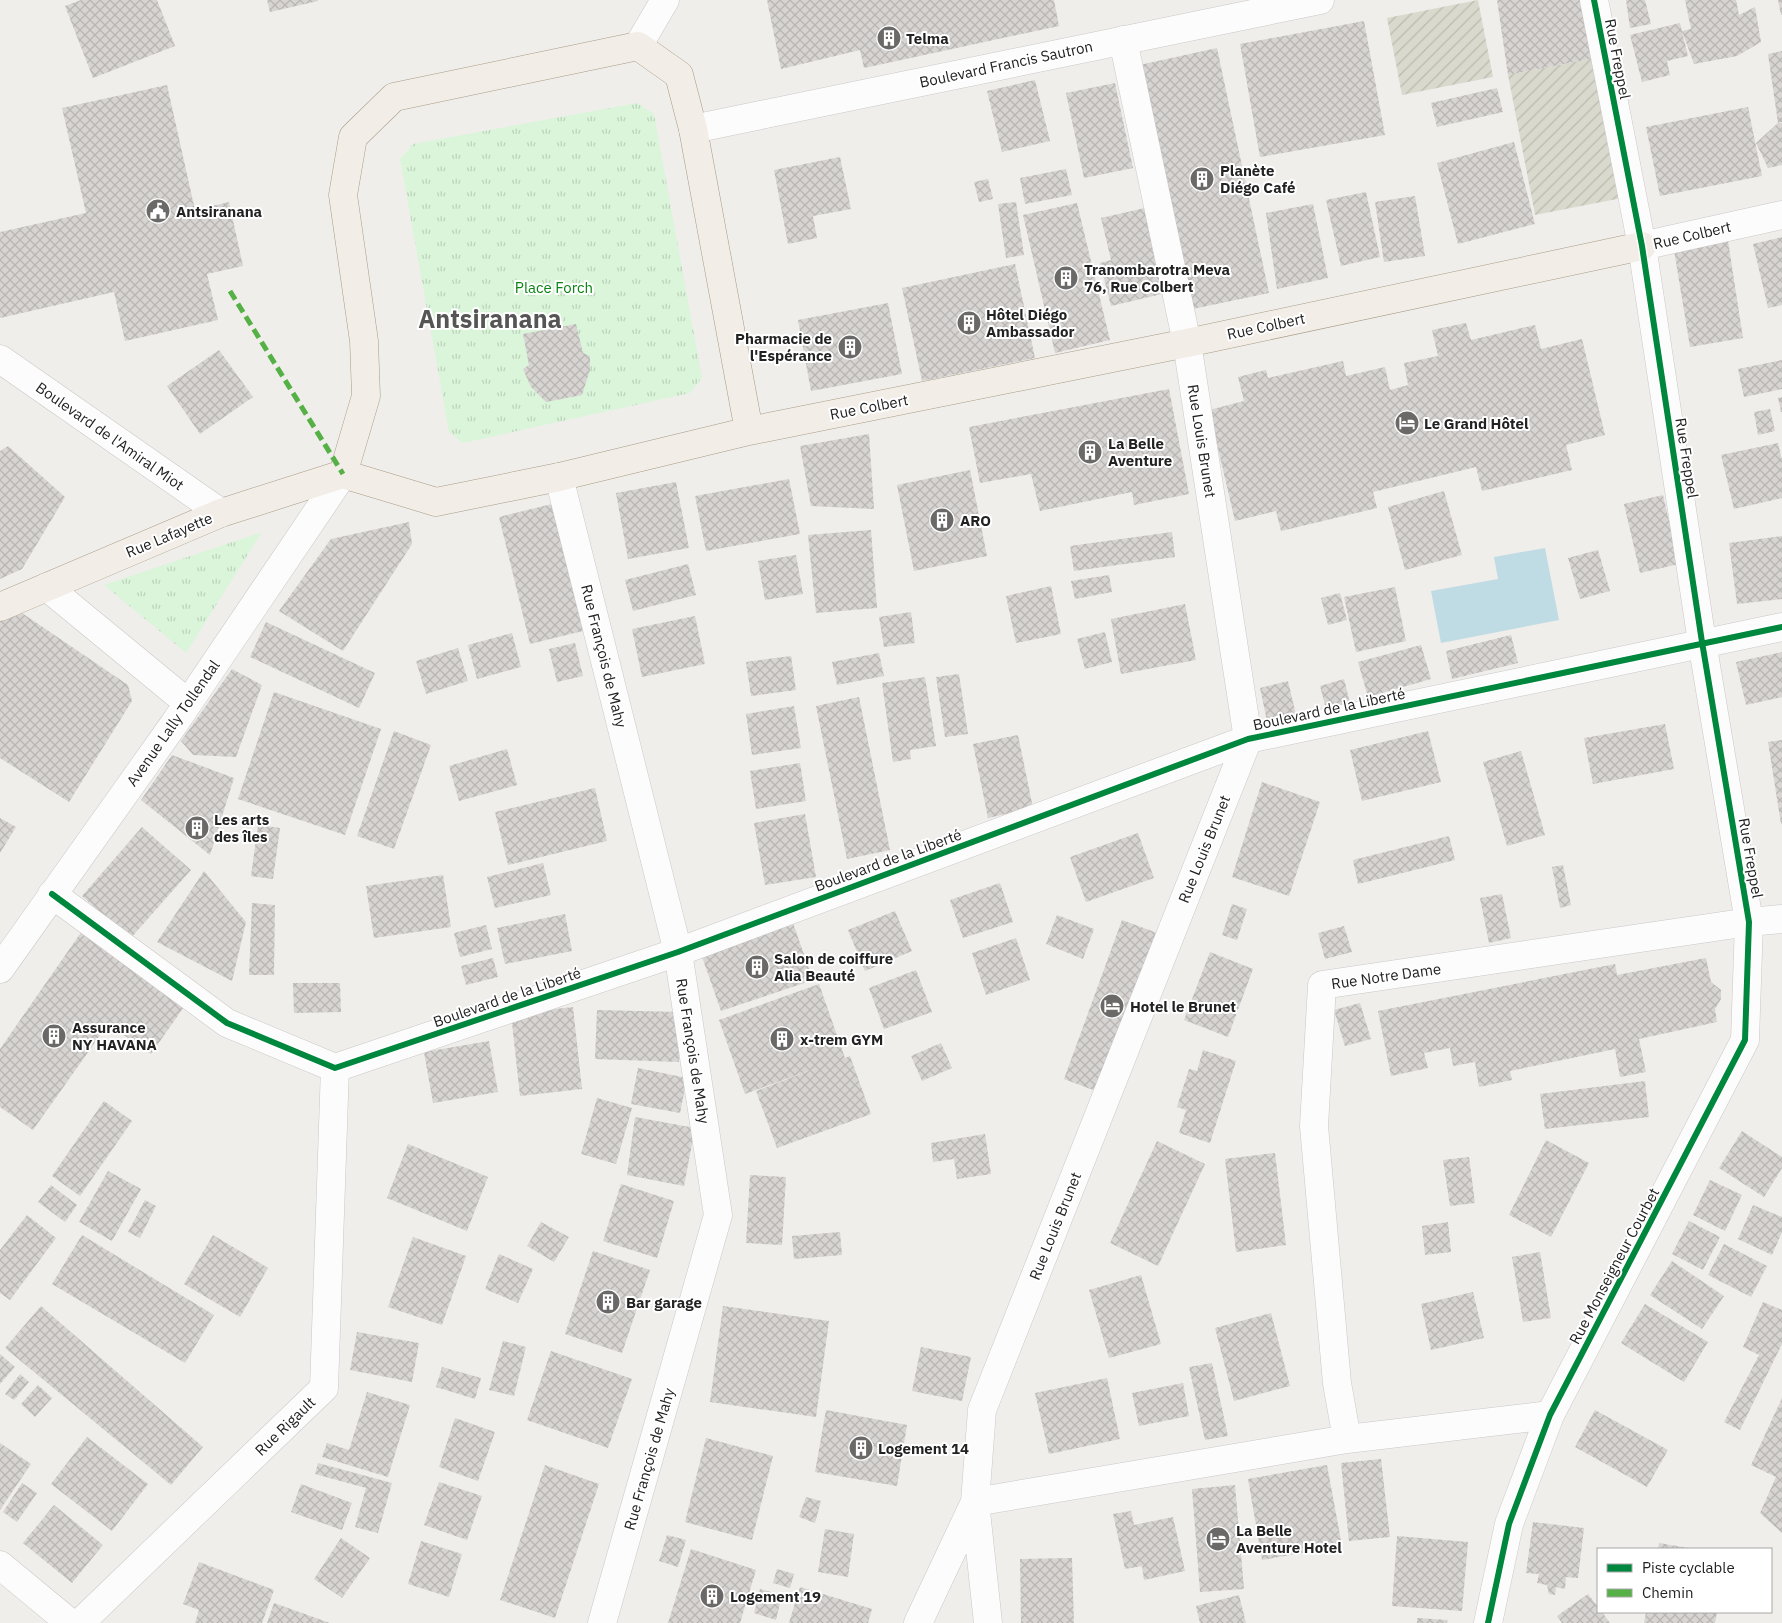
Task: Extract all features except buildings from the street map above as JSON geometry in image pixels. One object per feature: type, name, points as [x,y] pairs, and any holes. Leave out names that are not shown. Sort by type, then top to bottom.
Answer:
[{"type":"main road","points":[[343,474],[366,396],[364,341],[343,195],[353,137],[394,97],[638,46],[679,75],[693,129],[749,431]]},
{"type":"main road","name":"Rue Colbert","points":[[343,474],[436,502],[559,477],[749,431],[1188,343],[1642,246]]},
{"type":"main road","name":"Rue Lafayette","points":[[0,608],[221,514],[343,474]]},
{"type":"street","points":[[638,46],[665,0]]},
{"type":"street","name":"Boulevard Francis Sautron","points":[[693,129],[1320,0]]},
{"type":"street","name":"Rue Freppel","points":[[1594,0],[1642,246],[1702,642],[1749,922]]},
{"type":"street","name":"Rue Louis Brunet","points":[[918,1623],[975,1502],[982,1410],[1248,740],[1188,343],[1123,40]]},
{"type":"street","name":"Rue Colbert","points":[[1642,246],[1782,215]]},
{"type":"street","name":"Boulevard de l'Amiral Miot","points":[[0,359],[221,514]]},
{"type":"street","name":"Avenue Lally Tollendal","points":[[0,969],[188,703],[343,474]]},
{"type":"street","name":"Rue François de Mahy","points":[[559,477],[678,952],[718,1215],[602,1623]]},
{"type":"street","points":[[48,587],[188,703]]},
{"type":"street","name":"Boulevard de la Liberté","points":[[335,1068],[678,952],[1248,740],[1702,642],[1782,627]]},
{"type":"street","points":[[52,894],[227,1023],[335,1068]]},
{"type":"street","name":"Rue Notre Dame","points":[[1347,1439],[1337,1383],[1314,1126],[1322,985],[1749,922],[1782,919]]},
{"type":"street","name":"Rue Monseigneur Courbet","points":[[1488,1623],[1509,1524],[1550,1415],[1745,1040],[1749,922]]},
{"type":"street","name":"Rue Rigault","points":[[80,1623],[324,1388],[335,1068]]},
{"type":"street","points":[[988,1623],[975,1502],[1347,1439],[1550,1415]]},
{"type":"street","points":[[0,1565],[70,1623]]},
{"type":"shaded area","points":[[1478,0],[1493,77],[1402,95],[1387,18]]},
{"type":"shaded area","points":[[1595,58],[1622,198],[1535,215],[1508,75]]},
{"type":"green space","name":"Place Forch","points":[[637,103],[654,114],[702,378],[690,393],[463,443],[449,432],[400,159],[413,144]]},
{"type":"green space","points":[[262,532],[186,653],[104,585]]},
{"type":"water","points":[[1545,548],[1559,620],[1441,643],[1431,591],[1498,579],[1494,557]]},
{"type":"marked path","points":[[230,291],[343,474]]},
{"type":"cycle path","points":[[1488,1623],[1509,1524],[1550,1415],[1745,1040],[1749,922],[1702,642],[1642,246],[1594,0]]},
{"type":"cycle path","points":[[52,894],[227,1023],[335,1068],[678,952],[1248,739],[1782,627]]},
{"type":"place","name":"Telma","points":[[889,38]]},
{"type":"place","name":"Planète Diégo Café","points":[[1202,179]]},
{"type":"place","name":"Antsiranana","points":[[158,211]]},
{"type":"place","name":"Tranombarotra Meva 76, Rue Colbert","points":[[1066,278]]},
{"type":"place","name":"Hôtel Diégo Ambassador","points":[[969,323]]},
{"type":"place","name":"Pharmacie de l'Espérance","points":[[850,347]]},
{"type":"place","name":"Le Grand Hôtel","points":[[1407,423]]},
{"type":"place","name":"La Belle Aventure","points":[[1090,452]]},
{"type":"place","name":"ARO","points":[[942,520]]},
{"type":"place","name":"Les arts des îles","points":[[197,828]]},
{"type":"place","name":"Salon de coiffure Alia Beauté","points":[[757,967]]},
{"type":"place","name":"Hotel le Brunet","points":[[1112,1006]]},
{"type":"place","name":"Assurance NY HAVANA","points":[[54,1036]]},
{"type":"place","name":"x-trem GYM","points":[[782,1039]]},
{"type":"place","name":"Bar garage","points":[[608,1302]]},
{"type":"place","name":"Logement 14","points":[[861,1448]]},
{"type":"place","name":"La Belle Aventure Hotel","points":[[1218,1539]]},
{"type":"place","name":"Logement 19","points":[[712,1596]]},
{"type":"district","name":"Antsiranana","points":[[490,318]]}]
